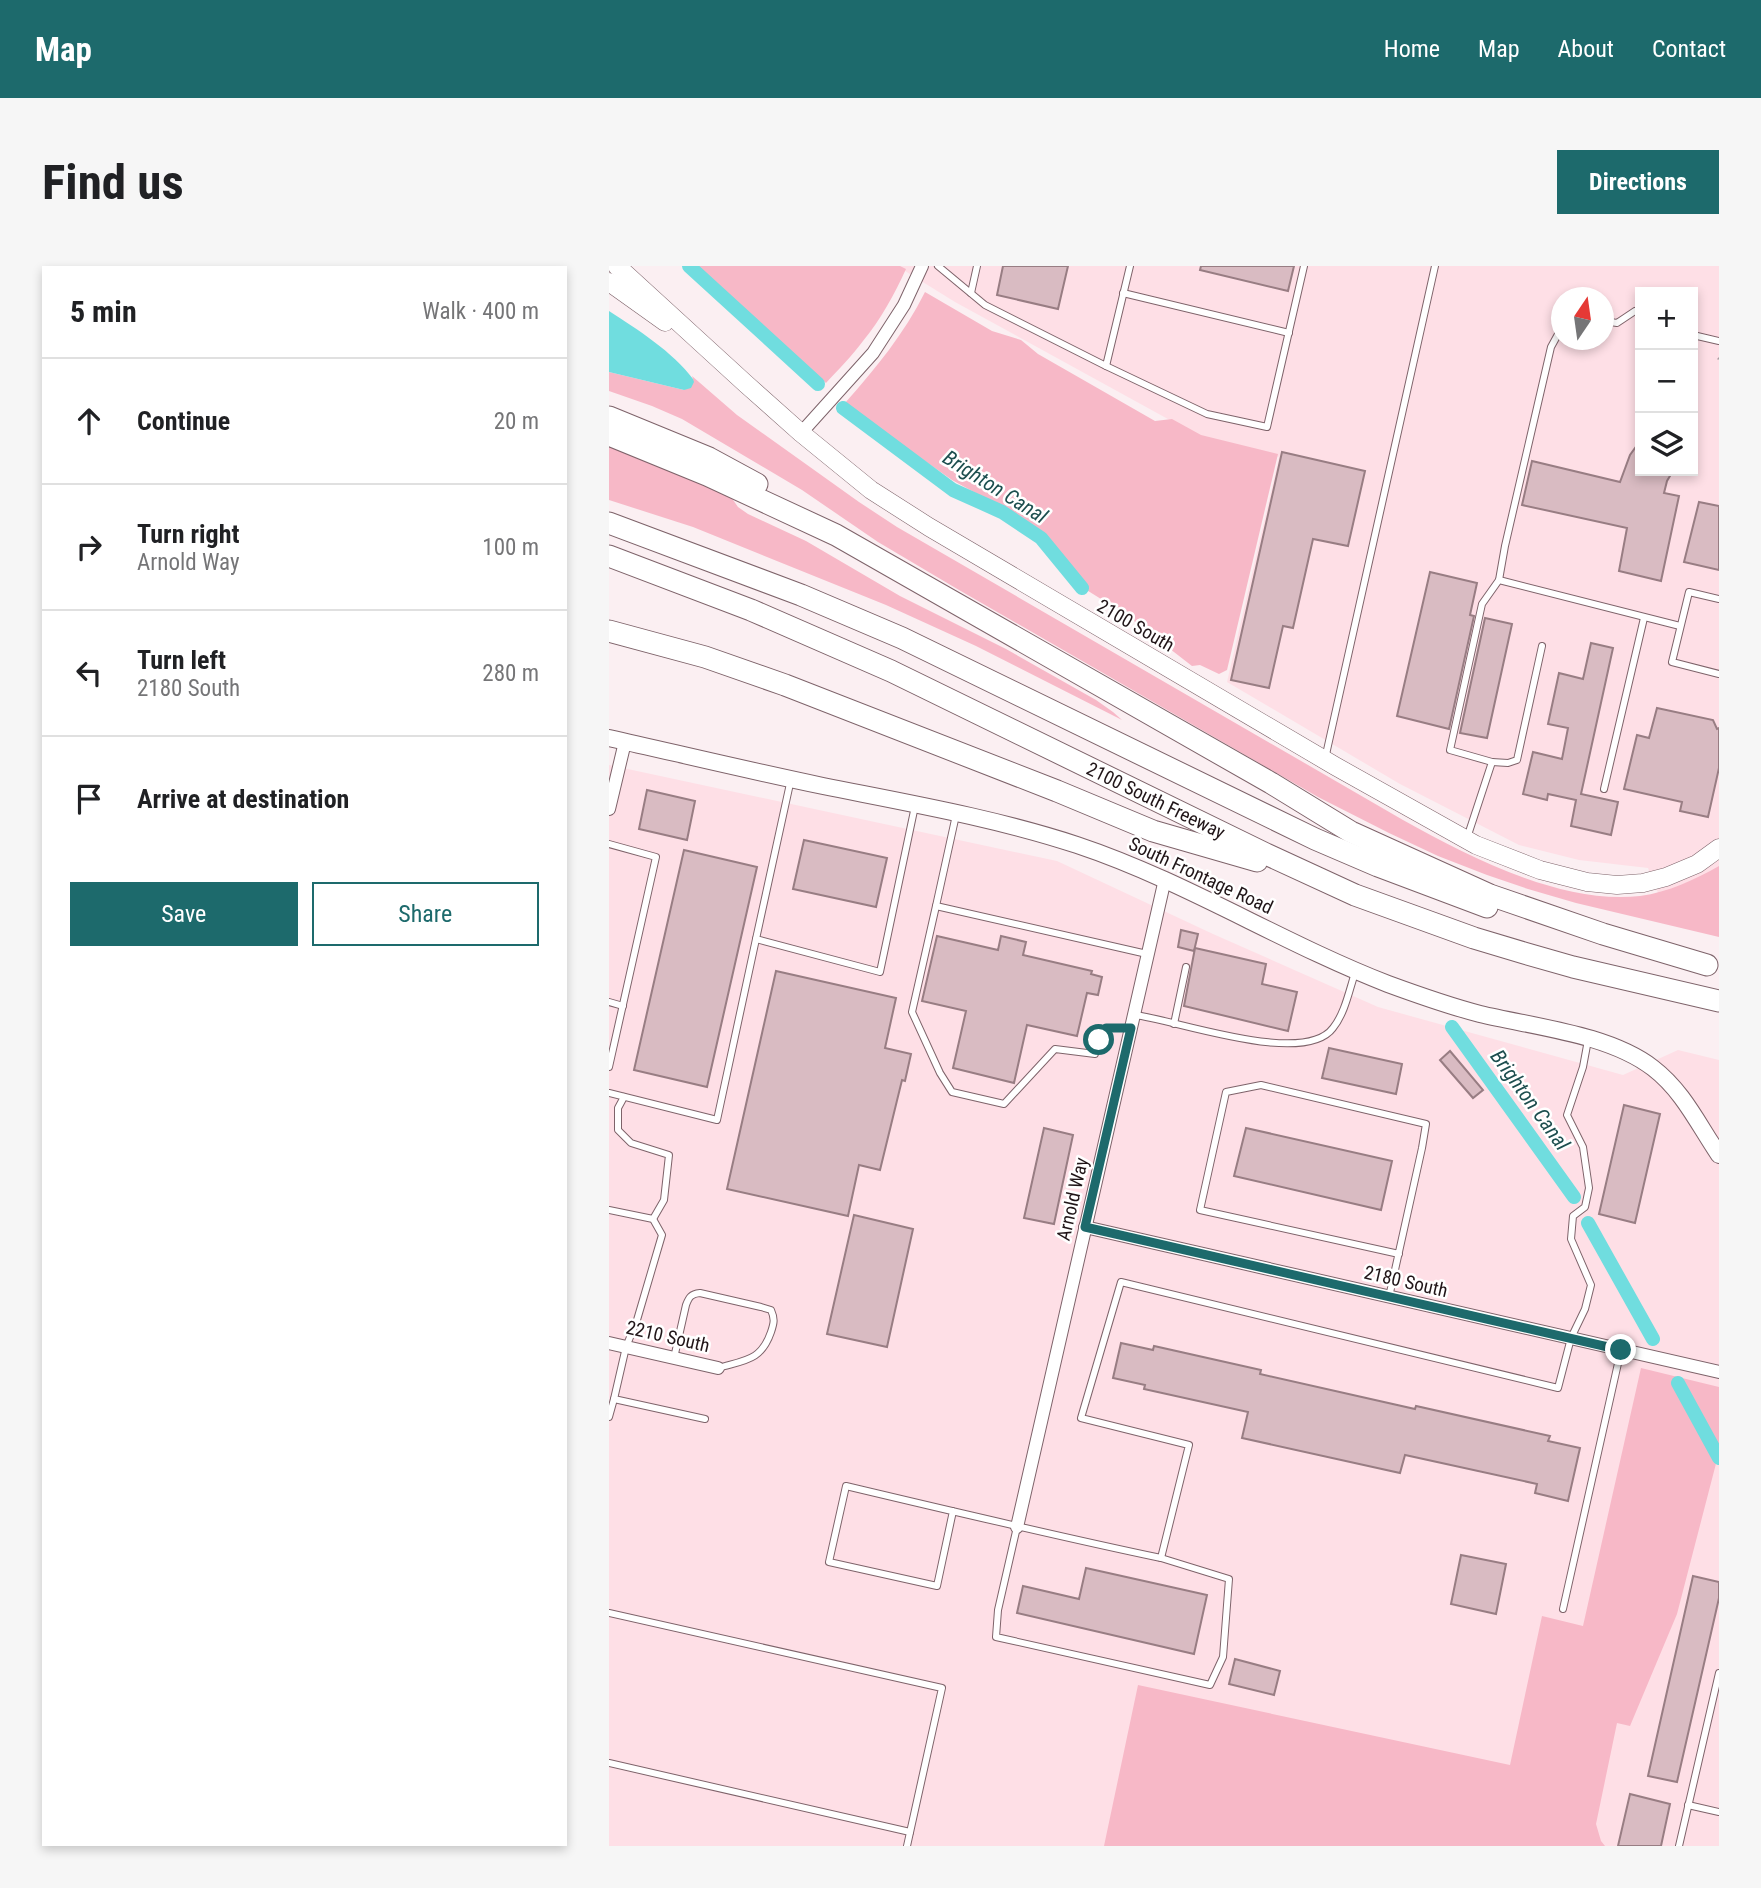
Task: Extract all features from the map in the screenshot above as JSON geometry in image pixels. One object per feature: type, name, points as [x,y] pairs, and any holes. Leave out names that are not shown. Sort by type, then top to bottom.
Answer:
[{"type":"highway","points":[[609,417],[721,464],[777,495],[836,534],[1271,783],[1351,832],[1502,899],[1603,934],[1713,966]]},
{"type":"highway","points":[[609,435],[707,474],[836,534]]},
{"type":"highway","name":"2100 South Freeway","points":[[609,523],[801,595],[870,624],[1315,839],[1378,866],[1529,921],[1713,966]]},
{"type":"highway","name":"2100 South Freeway","points":[[609,556],[751,610],[891,671],[1355,895],[1524,953],[1719,1001]]},
{"type":"highway","points":[[609,631],[705,657],[773,681],[1045,786],[1153,831],[1239,855],[1355,895]]},
{"type":"main road","name":"2100 South","points":[[617,266],[801,433],[871,490],[1325,761],[1466,840],[1540,870],[1587,882],[1618,885],[1643,883],[1666,877],[1697,864],[1719,848]]},
{"type":"main road","points":[[609,282],[746,384]]},
{"type":"street","points":[[801,433],[873,353],[904,305],[922,266]]},
{"type":"street","points":[[609,806],[617,740]]},
{"type":"street","name":"South Frontage Road","points":[[617,740],[956,813],[1042,834],[1121,860],[1356,971],[1409,992],[1477,1013],[1615,1046],[1654,1068],[1681,1096],[1719,1154]]},
{"type":"street","name":"Arnold Way","points":[[1017,1527],[1165,879]]},
{"type":"street","name":"2180 South","points":[[1085,1227],[1719,1373]]},
{"type":"street","name":"2210 South","points":[[609,1343],[718,1368]]},
{"type":"lane","points":[[938,266],[985,305],[1106,366],[1207,414],[1267,427],[1304,266]]},
{"type":"lane","points":[[971,293],[977,266]]},
{"type":"lane","points":[[1106,366],[1130,266]]},
{"type":"lane","points":[[1325,761],[1435,266]]},
{"type":"lane","points":[[1123,293],[1289,333]]},
{"type":"lane","points":[[1614,323],[1635,311]]},
{"type":"lane","points":[[1698,336],[1719,341]]},
{"type":"lane","points":[[1542,646],[1517,760],[1508,764],[1492,762],[1450,750],[1482,604],[1499,580],[1551,347]]},
{"type":"lane","points":[[1499,580],[1680,626]]},
{"type":"lane","points":[[1719,599],[1689,592],[1672,662],[1719,674]]},
{"type":"lane","points":[[1604,789],[1644,618]]},
{"type":"lane","points":[[1466,840],[1492,762]]},
{"type":"lane","points":[[609,1093],[717,1120],[791,779]]},
{"type":"lane","points":[[756,940],[880,972],[915,804]]},
{"type":"lane","points":[[956,813],[912,1012],[940,1073],[952,1091],[1004,1104],[1055,1049],[1095,1054],[1106,1028],[1131,1028]]},
{"type":"lane","points":[[609,845],[656,857],[609,1067]]},
{"type":"lane","points":[[936,906],[1147,954]]},
{"type":"lane","points":[[1174,1024],[1186,967]]},
{"type":"lane","points":[[1134,1015],[1152,1017],[1196,1030],[1283,1044],[1306,1042],[1332,1030],[1341,1014],[1356,971]]},
{"type":"lane","points":[[609,1002],[623,1006]]},
{"type":"lane","points":[[1161,1558],[1189,1444],[1081,1418],[1121,1282],[1558,1388],[1571,1338],[1585,1309],[1591,1284],[1571,1239],[1573,1216],[1585,1207],[1589,1188],[1583,1147],[1567,1115],[1583,1067],[1589,1038]]},
{"type":"lane","points":[[1389,1297],[1399,1254],[1426,1124],[1261,1085],[1226,1092],[1200,1210],[1399,1254]]},
{"type":"lane","points":[[624,1097],[618,1108],[618,1130],[631,1143],[669,1155],[664,1200],[653,1219]]},
{"type":"lane","points":[[609,1210],[653,1219],[662,1235],[637,1320],[626,1347],[609,1417]]},
{"type":"lane","points":[[674,1358],[685,1305],[693,1294],[700,1293],[771,1310],[774,1323],[760,1354],[718,1368]]},
{"type":"lane","points":[[1563,1609],[1621,1350]]},
{"type":"lane","points":[[614,1399],[705,1419]]},
{"type":"lane","points":[[953,1511],[937,1586],[829,1562],[846,1486],[1161,1558],[1230,1579],[1223,1657],[1210,1685],[996,1637],[997,1610],[1017,1527]]},
{"type":"lane","points":[[609,1613],[942,1688],[907,1846]]},
{"type":"lane","points":[[1679,1846],[1719,1673]]},
{"type":"lane","points":[[1710,1714],[1719,1716]]},
{"type":"lane","points":[[609,1763],[910,1832]]},
{"type":"lane","points":[[1688,1805],[1719,1812]]},
{"type":"shaded area","points":[[695,266],[900,266],[906,269],[876,324],[826,383]]},
{"type":"shaded area","points":[[897,266],[1719,266],[1719,924],[1665,910],[1648,868],[1579,860],[1519,845],[1400,784],[1227,682],[1279,457],[1197,435],[955,302]]},
{"type":"shaded area","points":[[925,292],[992,331],[1021,340],[1038,354],[1155,421],[1172,419],[1201,435],[1278,454],[1227,670],[1219,674],[1200,665],[1192,666],[1125,614],[1085,589],[1048,539],[1023,519],[952,480],[845,403],[889,350]]},
{"type":"shaded area","points":[[609,372],[684,390],[693,379],[692,376],[737,415],[897,527],[1403,820],[1486,863],[1548,886],[1610,897],[1661,892],[1691,881],[1719,866],[1719,937],[1576,903],[1487,875],[1438,856],[1318,797],[878,542],[802,490],[682,419],[609,391]]},
{"type":"shaded area","points":[[609,445],[639,455],[731,497],[738,507],[748,514],[806,541],[900,596],[1006,649],[1096,700],[1122,720],[976,646],[886,605],[693,527],[609,500]]},
{"type":"shaded area","points":[[609,765],[1057,861],[1378,1007],[1623,1075],[1678,1050],[1719,1060],[1719,1846],[609,1846]]},
{"type":"shaded area","points":[[1641,1368],[1719,1387],[1719,1452],[1677,1614],[1630,1726],[1617,1723],[1596,1824],[1605,1846],[1104,1846],[1138,1685],[1510,1765],[1542,1616],[1583,1626]]},
{"type":"water","points":[[609,311],[654,342],[685,369],[694,382],[691,388],[684,390],[609,372]]},
{"type":"building","points":[[1003,266],[1068,266],[1058,309],[997,295]]},
{"type":"building","points":[[1201,266],[1294,266],[1288,291],[1200,270]]},
{"type":"building","points":[[1635,448],[1635,476],[1670,476],[1664,493],[1679,496],[1661,581],[1619,571],[1627,528],[1522,505],[1532,461],[1620,482]]},
{"type":"building","points":[[1282,452],[1365,471],[1348,546],[1313,539],[1293,628],[1283,626],[1269,688],[1231,680]]},
{"type":"building","points":[[1699,502],[1719,506],[1719,570],[1684,562]]},
{"type":"building","points":[[1430,572],[1477,583],[1470,615],[1474,616],[1449,729],[1397,716]]},
{"type":"building","points":[[1485,618],[1512,624],[1487,738],[1460,733]]},
{"type":"building","points":[[1591,643],[1613,648],[1581,794],[1618,802],[1611,835],[1571,826],[1576,800],[1548,794],[1547,800],[1523,794],[1533,752],[1562,759],[1568,728],[1548,724],[1559,673],[1583,679]]},
{"type":"building","points":[[1657,708],[1713,720],[1717,729],[1719,728],[1719,768],[1708,817],[1680,811],[1682,802],[1624,789],[1637,735],[1649,738]]},
{"type":"building","points":[[647,790],[695,801],[687,840],[639,829]]},
{"type":"building","points":[[804,840],[887,858],[876,907],[793,889]]},
{"type":"building","points":[[684,850],[757,867],[707,1087],[634,1070]]},
{"type":"building","points":[[1181,930],[1198,934],[1194,951],[1178,947]]},
{"type":"building","points":[[937,936],[998,950],[1001,936],[1026,942],[1023,955],[1092,971],[1091,974],[1102,977],[1098,995],[1087,993],[1077,1036],[1027,1025],[1014,1083],[953,1068],[966,1011],[922,1001]]},
{"type":"building","points":[[1195,948],[1266,964],[1262,984],[1297,992],[1288,1031],[1184,1006]]},
{"type":"building","points":[[776,971],[896,998],[885,1048],[911,1054],[880,1170],[859,1165],[848,1216],[727,1189]]},
{"type":"building","points":[[1329,1048],[1402,1064],[1396,1094],[1322,1078]]},
{"type":"building","points":[[1450,1051],[1483,1090],[1473,1098],[1440,1060]]},
{"type":"building","points":[[1624,1105],[1660,1114],[1635,1223],[1599,1214]]},
{"type":"building","points":[[1044,1128],[1073,1135],[1054,1224],[1024,1218]]},
{"type":"building","points":[[1246,1128],[1392,1161],[1381,1210],[1234,1176]]},
{"type":"building","points":[[854,1215],[913,1229],[887,1347],[827,1334]]},
{"type":"building","points":[[1121,1343],[1153,1350],[1154,1346],[1261,1370],[1260,1374],[1550,1436],[1548,1441],[1580,1448],[1568,1501],[1535,1493],[1537,1484],[1405,1455],[1400,1473],[1242,1438],[1248,1412],[1144,1389],[1145,1385],[1113,1378]]},
{"type":"building","points":[[1461,1555],[1506,1564],[1496,1614],[1451,1604]]},
{"type":"building","points":[[1086,1568],[1207,1595],[1194,1654],[1017,1613],[1023,1586],[1079,1599]]},
{"type":"building","points":[[1693,1576],[1719,1582],[1719,1598],[1677,1782],[1648,1776]]},
{"type":"building","points":[[1235,1659],[1280,1671],[1274,1695],[1229,1684]]},
{"type":"building","points":[[1630,1794],[1670,1804],[1661,1846],[1618,1846]]},
{"type":"waterway","name":"Brighton Canal","points":[[689,266],[818,384]]},
{"type":"waterway","name":"Brighton Canal","points":[[843,408],[953,490],[1002,512],[1041,538],[1082,588]]},
{"type":"waterway","name":"Brighton Canal","points":[[1452,1027],[1574,1197]]},
{"type":"waterway","name":"Brighton Canal","points":[[1588,1223],[1653,1339]]},
{"type":"waterway","name":"Brighton Canal","points":[[1678,1383],[1719,1458]]},
{"type":"route","points":[[1099,1040],[1106,1028],[1131,1028],[1085,1227],[1621,1350]]}]
